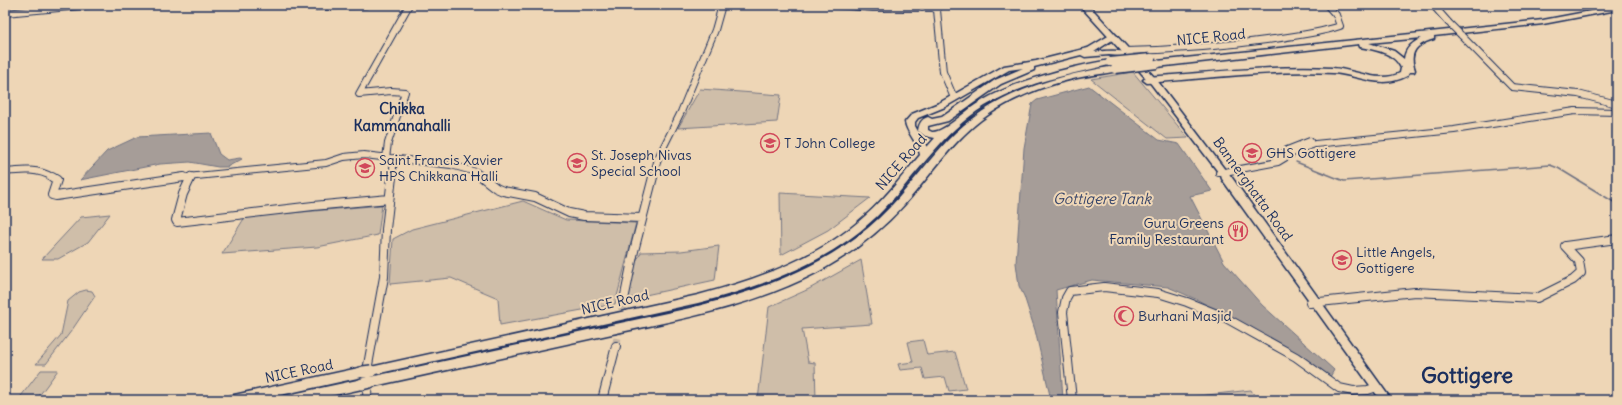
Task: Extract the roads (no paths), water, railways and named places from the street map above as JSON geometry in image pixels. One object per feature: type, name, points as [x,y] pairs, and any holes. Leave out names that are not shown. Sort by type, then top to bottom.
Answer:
[{"type":"highway","name":"NICE Road","points":[[288,400],[367,377],[728,292],[770,278],[823,251],[858,228],[886,202],[946,132],[978,107],[1011,90],[1051,75],[1112,66],[1543,16],[1603,5]]},
{"type":"highway","name":"NICE Road","points":[[1154,61],[1339,44],[1566,19],[1617,8]]},
{"type":"highway","points":[[1150,81],[1212,78],[1254,78],[1318,72],[1337,74],[1379,83],[1396,83],[1404,80],[1411,74],[1408,57],[1414,46],[1430,37],[1448,32]]},
{"type":"highway","points":[[946,132],[935,136],[928,135],[923,131],[924,124],[994,80],[1017,71],[1086,52],[1111,38]]},
{"type":"highway","points":[[1150,81],[1310,69],[1336,71],[1386,80],[1398,77],[1405,71],[1402,61],[1386,51],[1368,45],[1339,44]]},
{"type":"highway","points":[[926,156],[923,144],[910,126],[910,122],[915,116],[942,105],[1007,68],[1035,66],[1070,58],[1098,54],[1125,53]]},
{"type":"highway","name":"NICE Road","points":[[234,400],[367,377],[704,309],[776,286],[826,262],[867,235],[893,211],[956,137],[985,113],[1004,102],[1046,84],[1112,66]]},
{"type":"main road","name":"Bannerghatta Road","points":[[1079,5],[1150,81],[1221,172],[1375,388],[1386,400]]},
{"type":"main road","name":"Bannerghatta Road","points":[[1084,5],[1111,38]]},
{"type":"main road","name":"Bannerghatta Road","points":[[1375,388],[1381,400]]},
{"type":"street","points":[[5,13],[92,5]]},
{"type":"street","points":[[307,5],[317,7],[365,5]]},
{"type":"street","points":[[386,158],[405,92],[396,91],[359,94],[409,5]]},
{"type":"street","points":[[624,300],[634,251],[658,158],[681,112],[715,30],[722,5]]},
{"type":"street","points":[[837,5],[887,10],[933,8],[937,10],[943,72],[954,98]]},
{"type":"street","points":[[1125,53],[1250,43],[1331,29],[1340,26],[1336,15],[1327,5]]},
{"type":"street","points":[[1433,5],[1512,87],[1578,94],[1617,104]]},
{"type":"street","points":[[1272,163],[1287,150],[1308,141],[1424,130],[1572,107],[1617,108]]},
{"type":"street","points":[[1221,172],[1278,162],[1298,150],[1315,144],[1454,130],[1575,111],[1617,112]]},
{"type":"street","points":[[5,172],[28,170],[42,171],[57,180],[52,195],[56,196],[191,176],[326,163],[344,157],[364,155],[451,165],[476,172],[500,190],[535,197],[569,213],[584,216],[642,218]]},
{"type":"street","points":[[367,400],[368,365],[384,277],[389,198],[394,158]]},
{"type":"street","points":[[191,176],[183,194],[176,222],[389,198]]},
{"type":"street","points":[[1313,302],[1415,292],[1505,298],[1540,297],[1573,280],[1581,272],[1581,265],[1579,261],[1565,246],[1617,239]]},
{"type":"street","points":[[1072,400],[1064,312],[1066,298],[1070,291],[1104,286],[1158,293],[1187,302],[1224,317],[1296,357],[1339,388],[1353,391],[1375,388]]},
{"type":"street","points":[[602,400],[616,346]]},
{"type":"water","name":"Gottigere Tank","points":[[1089,86],[1159,140],[1179,144],[1212,191],[1190,196],[1224,262],[1262,305],[1334,370],[1330,377],[1198,300],[1168,287],[1092,280],[1056,290],[1063,400],[1051,400],[1035,330],[1024,296],[1019,286],[1016,263],[1024,148],[1032,104],[1037,100]]},
{"type":"water","points":[[211,133],[219,154],[227,160],[242,159],[227,167],[218,167],[190,162],[160,164],[80,180],[107,151],[137,137]]},
{"type":"waterway","points":[[1296,162],[1344,181],[1550,165],[1558,168],[1617,204]]},
{"type":"tunnel","points":[[616,346],[624,300]]},
{"type":"place","name":"T John College","points":[[770,143]]},
{"type":"place","name":"GHS Gottigere","points":[[1252,153]]},
{"type":"place","name":"St. Joseph Nivas Special School","points":[[577,163]]},
{"type":"place","name":"Saint Francis Xavier HPS Chikkana Halli","points":[[365,168]]},
{"type":"place","name":"Guru Greens Family Restaurant","points":[[1238,231]]},
{"type":"place","name":"Little Angels, Gottigere","points":[[1342,260]]},
{"type":"place","name":"Burhani Masjid","points":[[1124,316]]},
{"type":"district","name":"Chikka Kammanahalli","points":[[402,118]]},
{"type":"district","name":"Gottigere","points":[[1467,375]]}]
